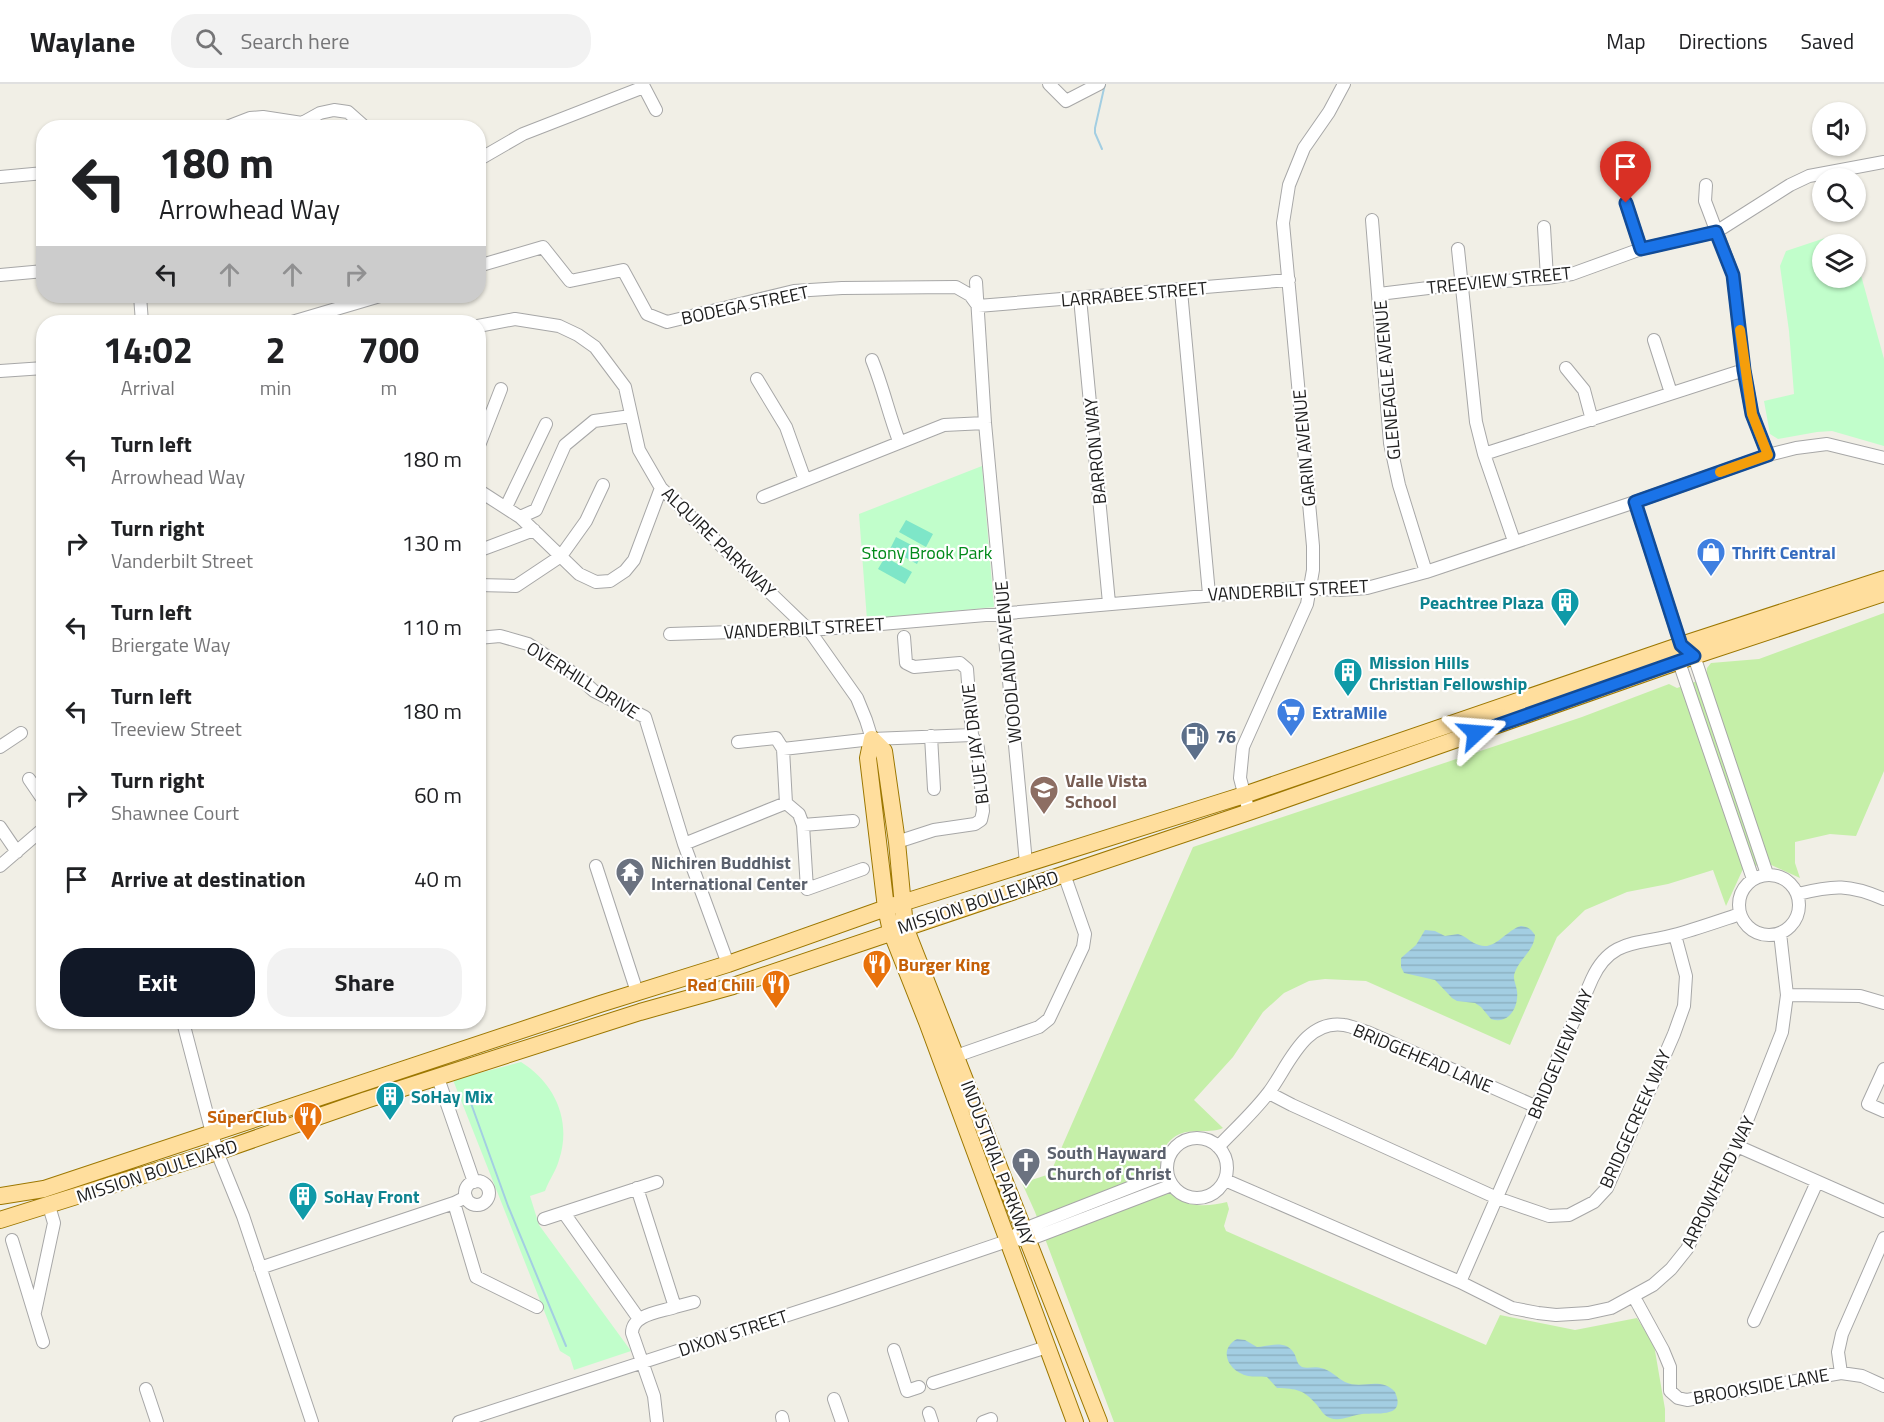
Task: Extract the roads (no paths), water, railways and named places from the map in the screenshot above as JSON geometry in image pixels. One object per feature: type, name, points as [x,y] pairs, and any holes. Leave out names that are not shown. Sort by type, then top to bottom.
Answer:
[{"type":"main road","name":"MISSION BOULEVARD","points":[[0,1220],[217,1152],[366,1100],[640,1012],[734,986],[1249,812],[1685,654],[1884,579]]},
{"type":"main road","name":"MISSION BOULEVARD","points":[[0,1196],[44,1189],[637,992],[728,964],[893,905],[1884,593]]},
{"type":"main road","name":"ALQUIRE PARKWAY","points":[[872,740],[884,751],[897,842],[893,905],[868,758],[872,740]]},
{"type":"main road","name":"INDUSTRIAL PARKWAY","points":[[893,905],[898,929],[927,1022],[1075,1422]]},
{"type":"main road","name":"INDUSTRIAL PARKWAY","points":[[898,929],[956,1056],[1099,1422]]},
{"type":"street","points":[[1049,84],[1066,101],[1099,84]]},
{"type":"street","name":"GARIN AVENUE","points":[[1249,812],[1240,778],[1243,747],[1307,604],[1313,570],[1313,546],[1283,223],[1289,185],[1304,148],[1329,112],[1344,84]]},
{"type":"street","points":[[486,155],[523,134],[644,87],[656,110]]},
{"type":"street","points":[[307,120],[320,113],[334,110],[348,112],[357,120]]},
{"type":"street","points":[[245,120],[263,117],[282,120]]},
{"type":"street","name":"TREEVIEW STREET","points":[[1379,294],[1572,274],[1641,249],[1716,232],[1790,185],[1809,176],[1884,162]]},
{"type":"street","points":[[0,177],[36,174]]},
{"type":"street","points":[[1706,185],[1705,201],[1733,275],[1744,370],[1752,414],[1768,455]]},
{"type":"street","points":[[1626,203],[1641,249]]},
{"type":"street","name":"GLENEAGLE AVENUE","points":[[1372,220],[1390,443],[1399,485],[1426,572]]},
{"type":"street","points":[[1544,227],[1547,278]]},
{"type":"street","name":"BODEGA STREET","points":[[486,264],[543,247],[570,281],[623,270],[647,315],[668,322],[794,291],[842,288],[956,287],[970,295],[978,306]]},
{"type":"street","points":[[1458,249],[1476,422],[1484,454],[1514,541]]},
{"type":"street","points":[[0,275],[36,272]]},
{"type":"street","name":"LARRABEE STREET","points":[[978,306],[1181,291],[1289,280]]},
{"type":"street","name":"WOODLAND AVENUE","points":[[976,282],[985,423],[1026,863]]},
{"type":"street","points":[[1181,291],[1209,594]]},
{"type":"street","name":"BARRON WAY","points":[[1080,298],[1109,603]]},
{"type":"street","points":[[316,315],[356,303]]},
{"type":"street","name":"ALQUIRE PARKWAY","points":[[486,325],[516,319],[559,326],[579,335],[595,347],[625,387],[639,450],[661,488],[809,630],[857,698],[872,740]]},
{"type":"street","points":[[1654,340],[1671,393]]},
{"type":"street","points":[[872,360],[899,441]]},
{"type":"street","points":[[1566,368],[1584,390],[1592,420]]},
{"type":"street","points":[[0,371],[36,369]]},
{"type":"street","points":[[1484,454],[1744,370]]},
{"type":"street","points":[[757,379],[786,428],[805,480]]},
{"type":"street","points":[[486,427],[501,389]]},
{"type":"street","points":[[520,517],[536,510],[565,445],[594,421],[631,416]]},
{"type":"street","points":[[763,497],[944,425],[985,423]]},
{"type":"street","points":[[506,507],[546,424]]},
{"type":"street","name":"VANDERBILT STREET","points":[[670,634],[809,630],[1209,594],[1310,588],[1340,590],[1367,588],[1426,572],[1768,455],[1827,444],[1884,458]]},
{"type":"street","points":[[486,585],[516,586],[561,556],[586,521],[603,485]]},
{"type":"street","points":[[486,495],[520,517],[579,574],[596,582],[610,581],[626,571],[634,560],[661,488]]},
{"type":"street","points":[[1635,502],[1685,654],[1753,879]]},
{"type":"street","points":[[486,548],[534,530]]},
{"type":"street","name":"OVERHILL DRIVE","points":[[486,637],[500,636],[528,644],[576,675],[594,691],[645,717],[684,844],[728,964]]},
{"type":"street","name":"BLUE JAY DRIVE","points":[[897,842],[934,830],[975,824],[981,820],[983,811],[978,748],[972,735],[967,669],[960,663],[914,667],[906,663],[904,637]]},
{"type":"street","points":[[1685,654],[1767,874]]},
{"type":"street","points":[[0,747],[21,733]]},
{"type":"street","points":[[783,749],[872,740],[972,735]]},
{"type":"street","points":[[931,736],[934,789]]},
{"type":"street","points":[[738,742],[776,738],[783,749],[786,803],[799,813],[803,825],[807,889],[863,870]]},
{"type":"street","points":[[29,779],[36,789]]},
{"type":"street","points":[[684,844],[786,803]]},
{"type":"street","points":[[803,825],[853,821]]},
{"type":"street","points":[[0,826],[17,852]]},
{"type":"street","points":[[0,866],[36,835]]},
{"type":"street","points":[[596,866],[637,992]]},
{"type":"street","points":[[956,1056],[1039,1027],[1049,1019],[1083,947],[1085,934],[1065,874]]},
{"type":"street","points":[[1767,874],[1777,875],[1793,885],[1798,894],[1800,906],[1797,917],[1790,927],[1768,936],[1746,925],[1740,914],[1739,900],[1744,888],[1753,879],[1767,874]]},
{"type":"street","points":[[1798,894],[1820,888],[1844,886],[1884,899]]},
{"type":"street","name":"BRIDGEVIEW WAY","points":[[1460,1282],[1602,961],[1617,948],[1633,942],[1675,935],[1740,914]]},
{"type":"street","name":"ARROWHEAD WAY","points":[[1224,1180],[1460,1282],[1512,1308],[1547,1314],[1588,1313],[1611,1308],[1653,1285],[1671,1269],[1687,1249],[1737,1146],[1782,1032],[1787,995],[1780,933]]},
{"type":"street","name":"BRIDGECREEK WAY","points":[[1269,1093],[1292,1106],[1497,1198],[1549,1216],[1569,1215],[1594,1202],[1607,1188],[1674,1034],[1684,1006],[1686,976],[1675,935]]},
{"type":"street","points":[[1787,995],[1860,996],[1884,1003]]},
{"type":"street","name":"BRIDGEHEAD LANE","points":[[1218,1147],[1269,1093],[1300,1045],[1314,1031],[1329,1025],[1344,1025],[1366,1032],[1537,1107]]},
{"type":"street","points":[[185,1029],[217,1152],[243,1216],[312,1422]]},
{"type":"street","points":[[1884,1069],[1868,1104],[1884,1111]]},
{"type":"street","points":[[438,1078],[474,1182]]},
{"type":"street","points":[[1190,1139],[1202,1139],[1218,1147],[1226,1163],[1224,1180],[1217,1191],[1200,1198],[1187,1197],[1179,1192],[1170,1179],[1170,1156],[1182,1143],[1190,1139]]},
{"type":"street","points":[[1737,1146],[1884,1211]]},
{"type":"street","points":[[1007,1240],[1026,1235],[1170,1179]]},
{"type":"street","points":[[474,1182],[481,1182],[487,1186],[489,1191],[488,1199],[482,1204],[471,1203],[466,1197],[466,1189],[474,1182]]},
{"type":"street","points":[[544,1219],[657,1182]]},
{"type":"street","points":[[1754,1322],[1816,1182]]},
{"type":"street","points":[[637,1188],[675,1307]]},
{"type":"street","points":[[260,1268],[466,1197]]},
{"type":"street","points":[[454,1203],[476,1276],[537,1307]]},
{"type":"street","points":[[34,1312],[54,1223],[49,1206]]},
{"type":"street","points":[[564,1213],[639,1319]]},
{"type":"street","points":[[1841,1373],[1838,1352],[1842,1334],[1884,1238]]},
{"type":"street","points":[[12,1240],[44,1342]]},
{"type":"street","name":"DIXON STREET","points":[[459,1422],[830,1302],[1007,1240]]},
{"type":"street","name":"BROOKSIDE LANE","points":[[1634,1297],[1670,1367],[1670,1391],[1678,1398],[1687,1400],[1841,1373],[1862,1376],[1884,1386]]},
{"type":"street","points":[[657,1422],[654,1396],[633,1333],[634,1323],[639,1319],[694,1302]]},
{"type":"street","points":[[933,1383],[1047,1347]]},
{"type":"street","points":[[894,1350],[908,1391],[919,1387]]},
{"type":"street","points":[[146,1389],[157,1422]]},
{"type":"street","points":[[834,1399],[842,1422]]},
{"type":"water","points":[[1521,926],[1532,931],[1535,935],[1534,941],[1514,974],[1517,991],[1516,1003],[1512,1013],[1503,1019],[1491,1019],[1475,1003],[1457,1001],[1435,980],[1404,973],[1401,967],[1401,958],[1416,945],[1425,930],[1435,931],[1445,936],[1458,934],[1476,944],[1485,946],[1495,943]]},
{"type":"water","points":[[1237,1339],[1245,1340],[1257,1347],[1283,1345],[1292,1350],[1302,1367],[1325,1369],[1351,1384],[1377,1384],[1389,1387],[1395,1392],[1397,1407],[1388,1412],[1338,1419],[1330,1418],[1303,1393],[1277,1388],[1267,1377],[1248,1376],[1235,1370],[1227,1354],[1231,1344]]},
{"type":"waterway","points":[[1102,149],[1095,128],[1105,84]]},
{"type":"waterway","points":[[468,1095],[508,1206],[566,1346]]},
{"type":"place","name":"Thrift Central","points":[[1711,578]]},
{"type":"place","name":"Peachtree Plaza","points":[[1565,628]]},
{"type":"place","name":"Mission Hills Christian Fellowship","points":[[1348,698]]},
{"type":"place","name":"ExtraMile","points":[[1291,738]]},
{"type":"place","name":"76","points":[[1195,762]]},
{"type":"place","name":"Valle Vista School","points":[[1044,816]]},
{"type":"place","name":"Nichiren Buddhist International Center","points":[[630,898]]},
{"type":"place","name":"Burger King","points":[[877,990]]},
{"type":"place","name":"Red Chili","points":[[776,1010]]},
{"type":"place","name":"SoHay Mix","points":[[390,1122]]},
{"type":"place","name":"SúperClub","points":[[308,1142]]},
{"type":"place","name":"South Hayward Church of Christ","points":[[1026,1188]]},
{"type":"place","name":"SoHay Front","points":[[303,1222]]},
{"type":"park label","name":"Stony Brook Park","points":[[927,552]]}]
